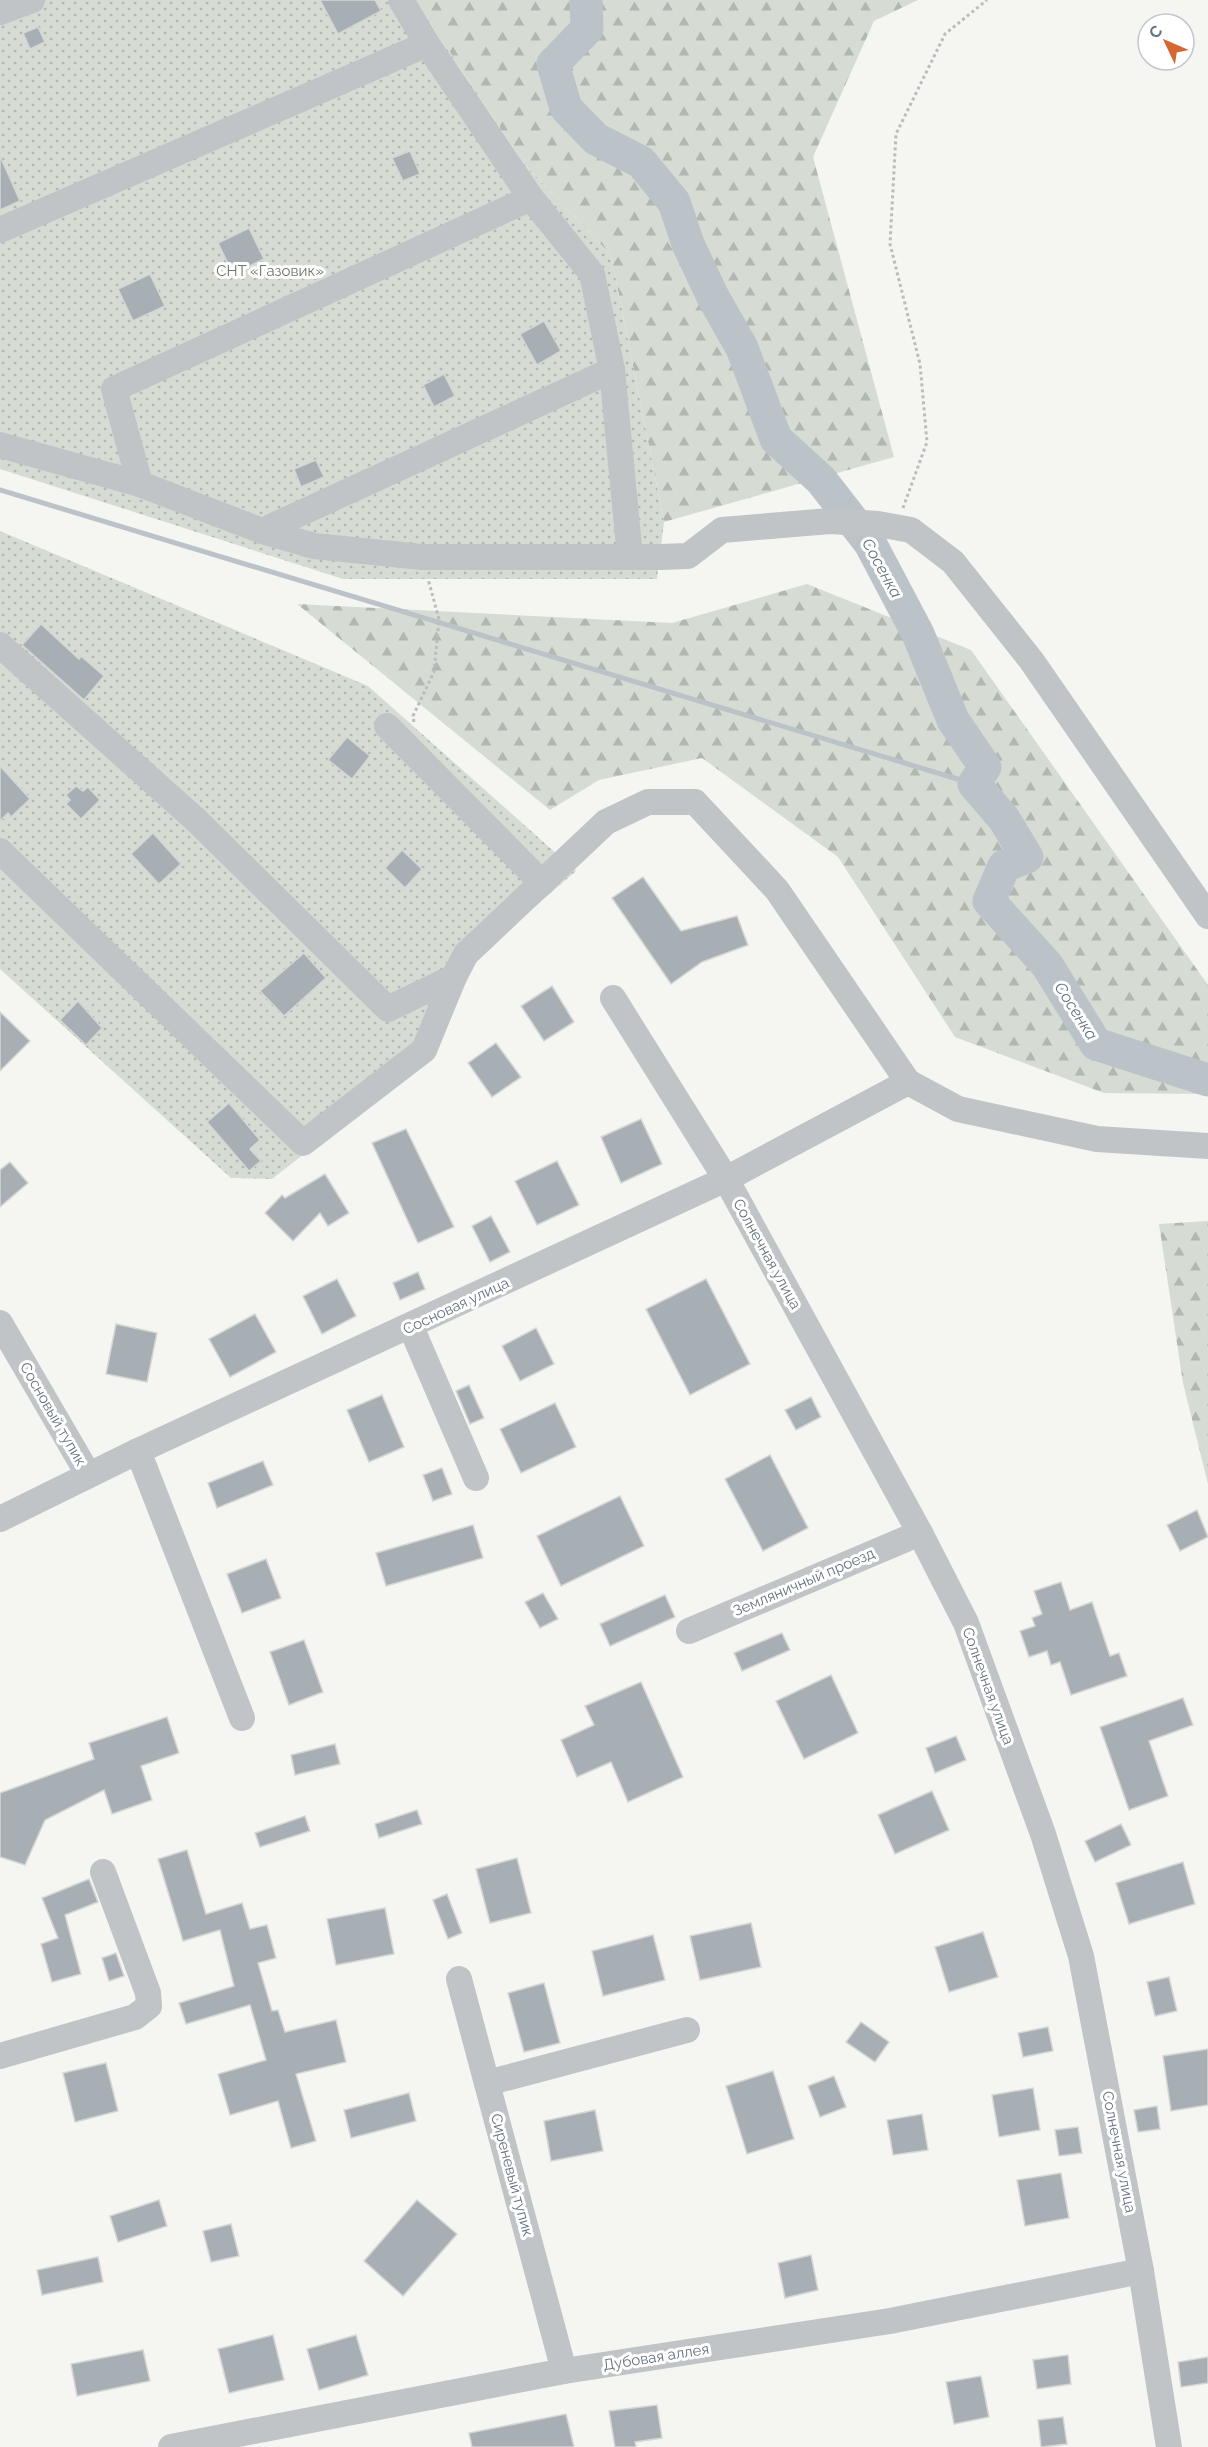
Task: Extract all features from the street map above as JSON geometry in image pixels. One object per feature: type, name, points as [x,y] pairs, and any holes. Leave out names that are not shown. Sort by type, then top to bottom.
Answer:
[{"type":"lane","points":[[401,0],[427,44],[531,198],[592,274],[612,370],[630,557]]},
{"type":"lane","points":[[0,230],[427,44]]},
{"type":"lane","points":[[141,484],[114,389],[531,198]]},
{"type":"lane","points":[[262,531],[612,370]]},
{"type":"lane","points":[[0,445],[141,484],[262,531],[314,546],[422,557],[688,556],[722,530],[830,521],[887,525],[911,530],[960,571],[1031,660],[1208,916]]},
{"type":"lane","points":[[0,645],[196,820],[388,1009],[454,977]]},
{"type":"lane","points":[[387,726],[542,883]]},
{"type":"lane","points":[[0,851],[303,1143],[424,1050],[466,954],[606,822],[648,802],[695,802],[777,890],[908,1082],[958,1109],[1096,1139],[1208,1146]]},
{"type":"lane","name":"Солнечная улица","points":[[613,998],[726,1179],[920,1533],[966,1623],[1043,1834],[1081,1956],[1141,2271],[1169,2447]]},
{"type":"lane","name":"Сосновая улица","points":[[0,1519],[138,1450],[411,1327],[726,1179],[908,1082]]},
{"type":"lane","name":"Сосновый тупик","points":[[0,1323],[88,1474]]},
{"type":"lane","points":[[411,1327],[476,1478]]},
{"type":"lane","points":[[138,1450],[242,1718]]},
{"type":"lane","name":"Земляничный проезд","points":[[688,1631],[920,1533]]},
{"type":"lane","points":[[0,2056],[135,2017],[149,2006],[148,1993],[103,1872]]},
{"type":"lane","name":"Сиреневый тупик","points":[[459,1979],[564,2371]]},
{"type":"lane","points":[[487,2083],[687,2030]]},
{"type":"lane","name":"Дубовая аллея","points":[[171,2447],[564,2371],[890,2321],[1141,2271]]},
{"type":"path","points":[[887,525],[927,442],[920,364],[890,244],[896,134],[945,34],[987,0]]},
{"type":"path","points":[[415,728],[413,716],[434,672],[439,619],[422,557]]},
{"type":"green space","name":"СНТ «Газовик»","points":[[0,0],[415,0],[525,165],[611,255],[664,522],[657,579],[343,579],[0,469]]},
{"type":"green space","points":[[415,0],[918,0],[874,21],[813,157],[894,457],[664,522],[611,255],[525,165]]},
{"type":"green space","points":[[0,531],[368,686],[576,871],[471,962],[429,1056],[272,1179],[231,1178],[0,969]]},
{"type":"green space","points":[[807,584],[971,650],[1208,985],[1208,1094],[1104,1093],[955,1037],[838,857],[702,758],[599,780],[550,810],[297,604],[672,623]]},
{"type":"green space","points":[[1208,1221],[1208,1484],[1183,1383],[1159,1224]]},
{"type":"building","points":[[320,0],[375,0],[381,11],[338,34]]},
{"type":"building","points":[[38,27],[45,42],[30,49],[23,33]]},
{"type":"building","points":[[410,151],[420,174],[403,181],[392,158]]},
{"type":"building","points":[[0,156],[20,201],[0,210]]},
{"type":"building","points":[[249,228],[264,259],[233,274],[218,243]]},
{"type":"building","points":[[150,274],[165,306],[133,321],[118,289]]},
{"type":"building","points":[[544,321],[561,351],[537,365],[520,334]]},
{"type":"building","points":[[444,374],[455,396],[434,407],[423,385]]},
{"type":"building","points":[[316,460],[324,477],[301,487],[294,469]]},
{"type":"building","points":[[41,624],[79,659],[81,656],[104,676],[84,700],[22,645]]},
{"type":"building","points":[[347,737],[370,756],[352,779],[328,760]]},
{"type":"building","points":[[0,766],[30,799],[11,817],[8,813],[0,821]]},
{"type":"building","points":[[76,786],[83,791],[88,787],[100,800],[81,819],[66,804],[70,800],[66,795]]},
{"type":"building","points":[[153,833],[181,864],[159,884],[131,854]]},
{"type":"building","points":[[402,850],[422,869],[405,888],[385,868]]},
{"type":"building","points":[[643,877],[681,931],[737,916],[748,945],[702,962],[671,984],[612,898]]},
{"type":"building","points":[[304,953],[326,978],[284,1016],[260,991]]},
{"type":"building","points":[[552,986],[574,1022],[544,1041],[521,1006]]},
{"type":"building","points":[[78,1001],[102,1028],[86,1045],[60,1020]]},
{"type":"building","points":[[0,1012],[30,1041],[0,1071]]},
{"type":"building","points":[[496,1043],[521,1077],[492,1097],[468,1063]]},
{"type":"building","points":[[229,1103],[260,1140],[250,1149],[261,1161],[249,1171],[207,1122]]},
{"type":"building","points":[[641,1119],[662,1164],[621,1183],[601,1137]]},
{"type":"building","points":[[406,1129],[454,1227],[418,1243],[372,1143]]},
{"type":"building","points":[[557,1161],[579,1205],[537,1225],[515,1181]]},
{"type":"building","points":[[10,1162],[28,1183],[0,1207],[0,1170]]},
{"type":"building","points":[[325,1174],[349,1213],[328,1226],[320,1213],[293,1241],[265,1213],[282,1195],[285,1198]]},
{"type":"building","points":[[491,1216],[510,1252],[490,1262],[472,1226]]},
{"type":"building","points":[[418,1272],[425,1289],[400,1300],[393,1283]]},
{"type":"building","points":[[337,1279],[356,1316],[322,1334],[303,1296]]},
{"type":"building","points":[[706,1279],[750,1364],[690,1395],[646,1309]]},
{"type":"building","points":[[255,1314],[276,1352],[230,1377],[209,1339]]},
{"type":"building","points":[[116,1324],[157,1333],[147,1382],[106,1374]]},
{"type":"building","points":[[536,1328],[554,1364],[520,1381],[502,1346]]},
{"type":"building","points":[[469,1385],[484,1418],[470,1424],[456,1391]]},
{"type":"building","points":[[382,1395],[404,1447],[369,1462],[347,1410]]},
{"type":"building","points":[[811,1397],[821,1417],[796,1430],[785,1410]]},
{"type":"building","points":[[555,1403],[576,1447],[521,1473],[500,1429]]},
{"type":"building","points":[[770,1455],[808,1528],[763,1551],[725,1479]]},
{"type":"building","points":[[263,1461],[273,1485],[217,1508],[208,1483]]},
{"type":"building","points":[[442,1468],[452,1494],[433,1501],[423,1475]]},
{"type":"building","points":[[620,1496],[644,1546],[561,1586],[537,1536]]},
{"type":"building","points":[[1197,1510],[1208,1537],[1180,1551],[1167,1525]]},
{"type":"building","points":[[473,1525],[483,1558],[386,1586],[376,1553]]},
{"type":"building","points":[[266,1559],[281,1598],[242,1613],[227,1574]]},
{"type":"building","points":[[1061,1582],[1070,1610],[1092,1602],[1110,1656],[1119,1653],[1127,1676],[1071,1695],[1060,1662],[1051,1665],[1047,1651],[1029,1657],[1020,1631],[1035,1626],[1032,1618],[1042,1614],[1034,1591]]},
{"type":"building","points":[[543,1593],[558,1619],[540,1628],[525,1602]]},
{"type":"building","points":[[665,1595],[675,1617],[610,1646],[600,1624]]},
{"type":"building","points":[[782,1633],[790,1650],[742,1671],[734,1653]]},
{"type":"building","points":[[304,1640],[323,1692],[289,1705],[270,1652]]},
{"type":"building","points":[[831,1675],[858,1733],[804,1759],[776,1701]]},
{"type":"building","points":[[641,1682],[683,1777],[628,1802],[611,1762],[577,1777],[561,1740],[594,1725],[585,1706]]},
{"type":"building","points":[[1183,1698],[1193,1725],[1149,1741],[1168,1796],[1129,1810],[1100,1727]]},
{"type":"building","points":[[167,1717],[179,1753],[141,1766],[152,1800],[112,1814],[104,1790],[45,1820],[25,1865],[0,1857],[0,1793],[94,1759],[89,1743]]},
{"type":"building","points":[[956,1736],[966,1760],[935,1773],[926,1748]]},
{"type":"building","points":[[335,1744],[340,1764],[295,1775],[291,1755]]},
{"type":"building","points":[[932,1791],[949,1830],[895,1854],[878,1815]]},
{"type":"building","points":[[417,1810],[422,1824],[379,1838],[375,1824]]},
{"type":"building","points":[[305,1816],[310,1831],[260,1847],[255,1833]]},
{"type":"building","points":[[1121,1824],[1131,1845],[1095,1862],[1085,1841]]},
{"type":"building","points":[[187,1850],[206,1914],[242,1903],[250,1929],[267,1925],[276,1958],[258,1963],[272,2011],[278,2010],[285,2032],[336,2020],[346,2062],[296,2074],[316,2141],[291,2148],[278,2101],[230,2115],[218,2074],[266,2060],[250,2005],[186,2024],[179,2003],[234,1986],[220,1930],[183,1941],[158,1859]]},
{"type":"building","points":[[517,1858],[531,1913],[490,1923],[476,1869]]},
{"type":"building","points":[[1183,1862],[1195,1904],[1129,1924],[1116,1883]]},
{"type":"building","points":[[89,1879],[98,1902],[65,1915],[81,1974],[52,1982],[41,1944],[58,1938],[42,1898]]},
{"type":"building","points":[[447,1894],[462,1933],[448,1939],[433,1900]]},
{"type":"building","points":[[385,1908],[394,1954],[336,1965],[327,1919]]},
{"type":"building","points":[[751,1923],[761,1967],[700,1980],[690,1936]]},
{"type":"building","points":[[983,1932],[998,1977],[949,1992],[935,1947]]},
{"type":"building","points":[[653,1935],[665,1980],[603,1996],[592,1951]]},
{"type":"building","points":[[116,1953],[124,1976],[109,1981],[102,1958]]},
{"type":"building","points":[[1169,1977],[1177,2011],[1155,2016],[1147,1982]]},
{"type":"building","points":[[544,1983],[560,2043],[524,2052],[508,1993]]},
{"type":"building","points":[[861,2022],[889,2042],[875,2062],[846,2042]]},
{"type":"building","points":[[1048,2027],[1053,2051],[1023,2057],[1018,2033]]},
{"type":"building","points":[[1208,2049],[1208,2105],[1171,2111],[1163,2056]]},
{"type":"building","points":[[106,2063],[118,2111],[75,2122],[63,2073]]},
{"type":"building","points":[[773,2071],[794,2139],[747,2154],[726,2086]]},
{"type":"building","points":[[834,2076],[846,2107],[820,2117],[808,2086]]},
{"type":"building","points":[[1033,2088],[1040,2130],[999,2137],[992,2095]]},
{"type":"building","points":[[409,2093],[416,2121],[351,2138],[344,2110]]},
{"type":"building","points":[[1157,2106],[1160,2129],[1138,2132],[1134,2110]]},
{"type":"building","points":[[595,2110],[603,2151],[551,2161],[544,2121]]},
{"type":"building","points":[[922,2114],[928,2150],[893,2155],[887,2120]]},
{"type":"building","points":[[1078,2127],[1082,2153],[1059,2156],[1055,2130]]},
{"type":"building","points":[[1061,2173],[1069,2218],[1025,2226],[1017,2180]]},
{"type":"building","points":[[159,2200],[167,2226],[118,2242],[110,2216]]},
{"type":"building","points":[[417,2200],[457,2234],[403,2296],[364,2261]]},
{"type":"building","points":[[231,2224],[239,2256],[211,2262],[203,2231]]},
{"type":"building","points":[[811,2255],[818,2290],[785,2298],[778,2263]]},
{"type":"building","points":[[98,2257],[103,2282],[42,2295],[37,2270]]},
{"type":"building","points":[[273,2335],[284,2380],[229,2393],[218,2349]]},
{"type":"building","points":[[356,2335],[368,2375],[319,2390],[307,2349]]},
{"type":"building","points":[[143,2350],[150,2381],[77,2396],[71,2364]]},
{"type":"building","points":[[1068,2355],[1071,2384],[1037,2389],[1033,2360]]},
{"type":"building","points":[[1208,2357],[1208,2383],[1181,2387],[1178,2362]]},
{"type":"building","points":[[981,2376],[989,2417],[954,2424],[946,2382]]},
{"type":"building","points":[[657,2405],[662,2438],[635,2442],[636,2447],[615,2447],[609,2411]]},
{"type":"building","points":[[566,2414],[574,2447],[472,2447],[469,2433]]},
{"type":"building","points":[[1063,2417],[1067,2444],[1041,2447],[1038,2420]]},
{"type":"waterway","name":"Сосенка","points":[[586,0],[587,29],[553,64],[566,108],[596,139],[641,162],[674,202],[688,244],[713,297],[742,348],[776,439],[821,480],[870,543],[918,634],[953,720],[985,767],[974,784],[1004,819],[1027,857],[1004,866],[989,901],[1047,965],[1096,1044],[1208,1080]]},
{"type":"waterway","points":[[0,490],[974,784]]}]
